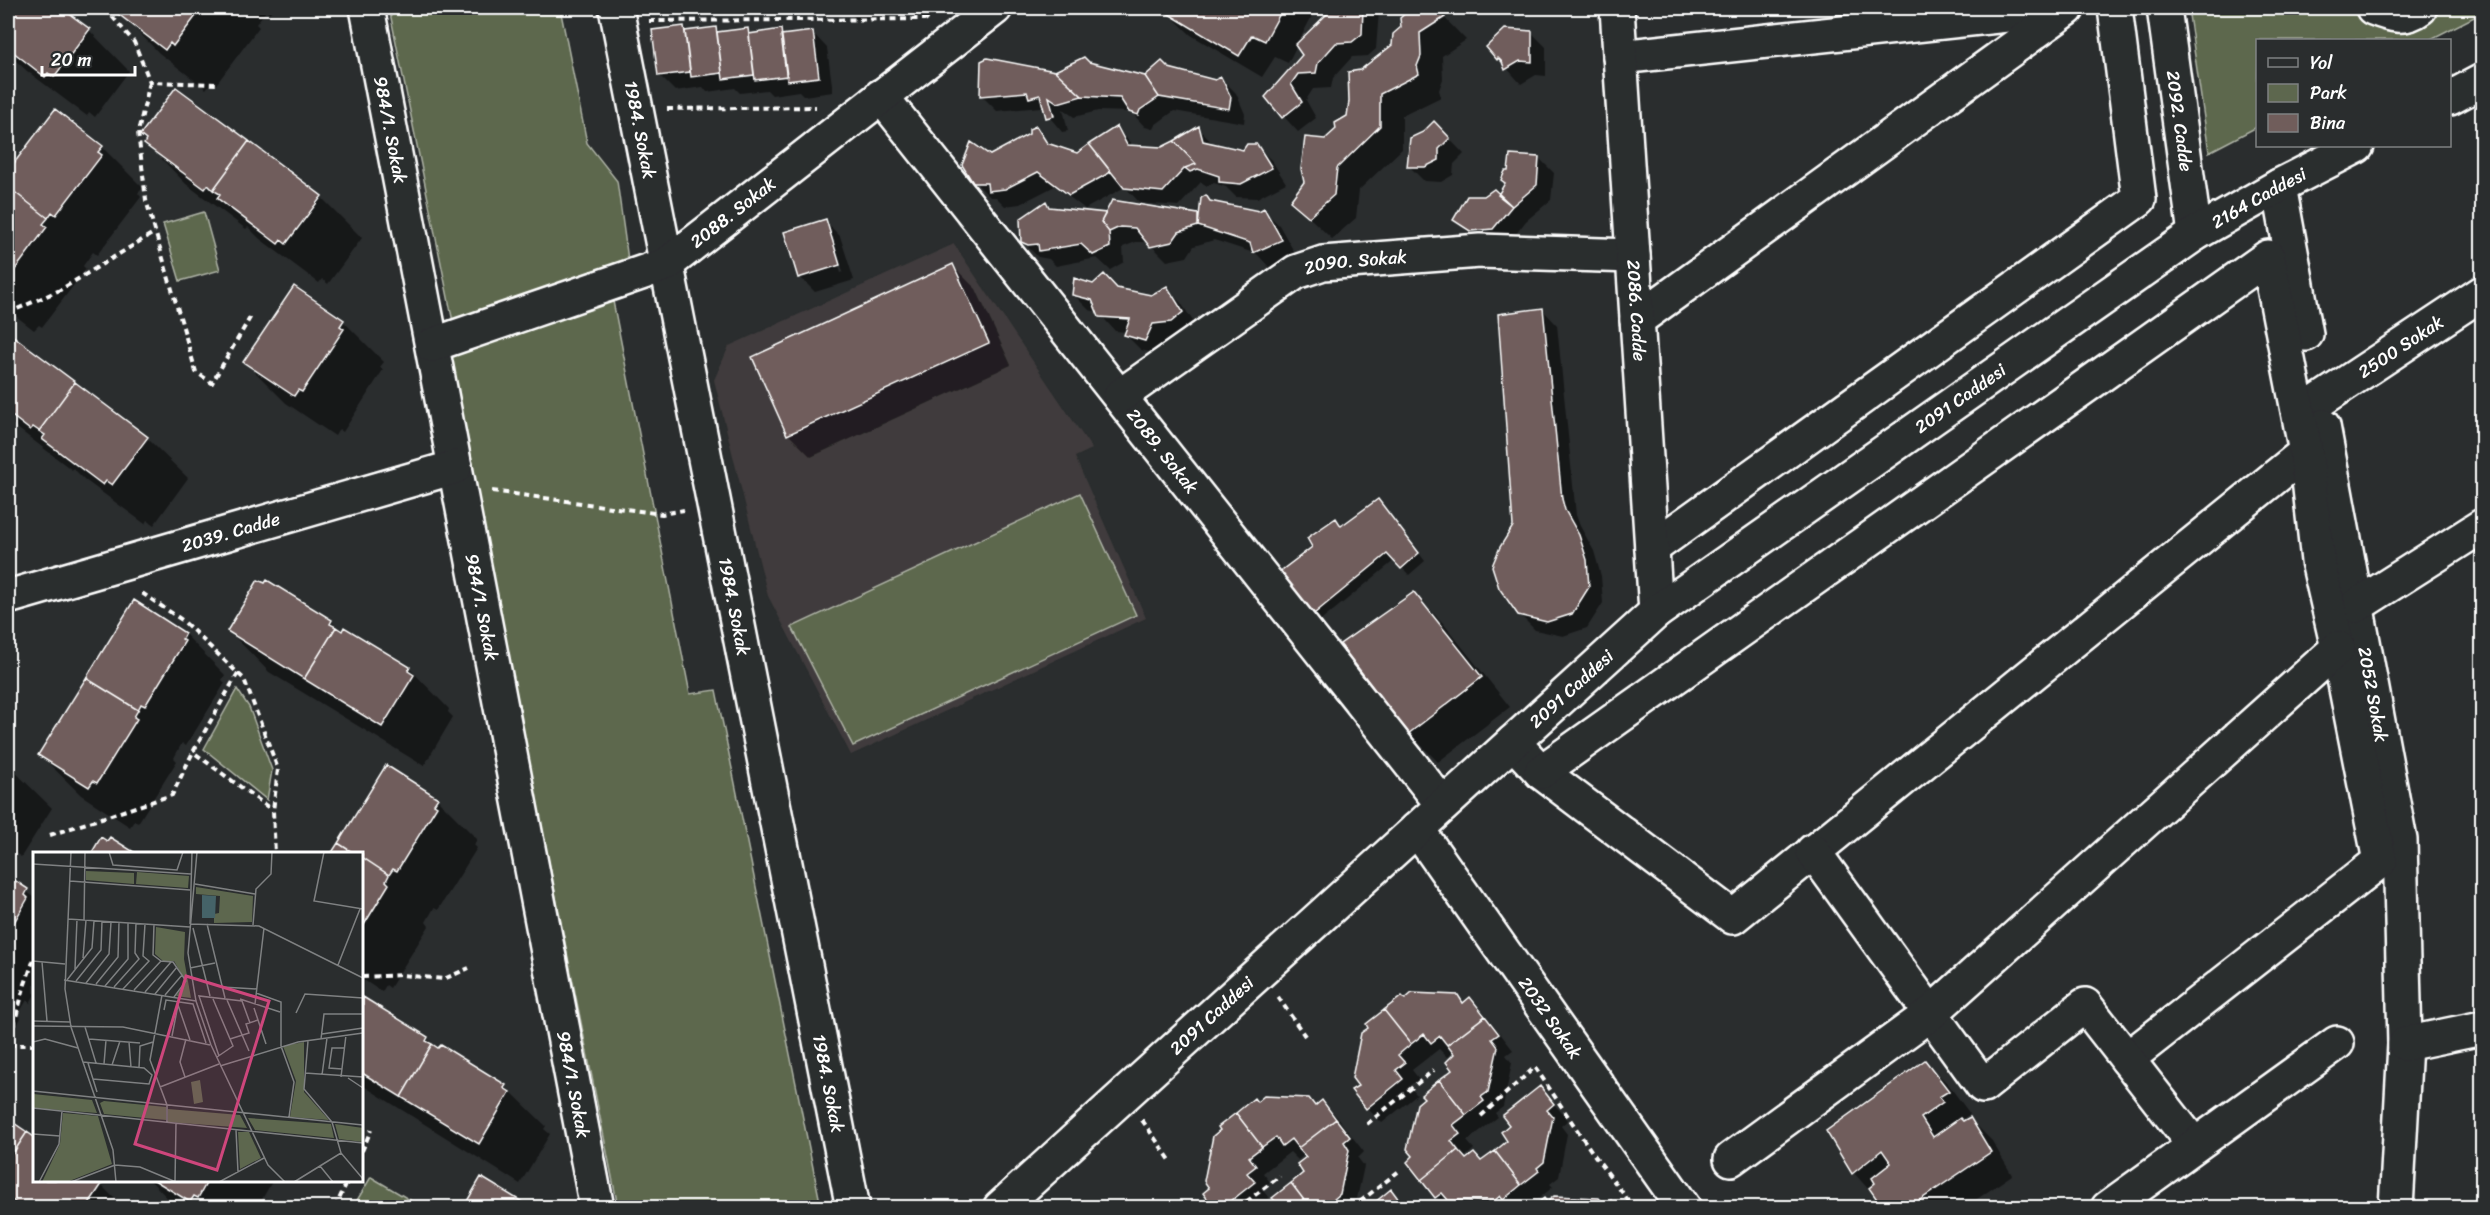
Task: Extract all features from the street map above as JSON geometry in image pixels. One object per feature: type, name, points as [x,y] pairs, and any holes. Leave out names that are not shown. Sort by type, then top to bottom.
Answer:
[{"type":"street","name":"984/1. Sokak","points":[[367,8],[597,1208]]},
{"type":"street","name":"2088. Sokak","points":[[432,345],[667,264],[994,8]]},
{"type":"street","name":"2086. Cadde","points":[[1617,8],[1656,612]]},
{"type":"street","points":[[1620,57],[2072,8]]},
{"type":"street","points":[[1637,320],[2072,8]]},
{"type":"street","points":[[1652,548],[2139,199],[2115,8]]},
{"type":"street","name":"2092. Cadde","points":[[2164,8],[2195,234]]},
{"type":"street","points":[[2373,8],[2392,15],[2413,12]]},
{"type":"street","name":"1984. Sokak","points":[[617,14],[853,1208]]},
{"type":"street","points":[[2451,97],[2482,81]]},
{"type":"street","name":"2089. Sokak","points":[[881,96],[1443,805]]},
{"type":"street","name":"2164 Caddesi","points":[[2195,234],[2279,186],[2355,147]]},
{"type":"street","name":"2052 Sokak","points":[[2279,186],[2400,840],[2405,1044],[2396,1208]]},
{"type":"street","name":"2091 Caddesi","points":[[1000,1208],[1656,612],[2195,234]]},
{"type":"street","name":"2090. Sokak","points":[[1120,396],[1296,272],[1309,266],[1480,251],[1633,256]]},
{"type":"street","points":[[1541,772],[2268,257],[2306,452],[2318,561],[2338,648],[2380,861],[2127,1059]]},
{"type":"street","name":"2500 Sokak","points":[[2319,400],[2482,293]]},
{"type":"street","points":[[1513,742],[1541,772],[1732,917],[2306,452]]},
{"type":"street","name":"2039. Cadde","points":[[8,597],[106,568],[457,477]]},
{"type":"street","points":[[2356,606],[2482,526]]},
{"type":"street","points":[[1731,1159],[1930,1014],[2338,648]]},
{"type":"street","name":"2032 Sokak","points":[[1417,829],[1684,1208]]},
{"type":"street","points":[[1813,851],[1983,1086],[2085,1005],[2194,1145]]},
{"type":"street","points":[[2405,1044],[2482,1028]]},
{"type":"street","points":[[2108,1208],[2337,1042]]},
{"type":"path","points":[[114,8],[110,14],[134,42],[150,82],[138,132],[146,200],[196,372],[212,383],[251,316]]},
{"type":"path","points":[[927,8],[927,19]]},
{"type":"path","points":[[617,14],[927,19]]},
{"type":"path","points":[[918,26],[927,19]]},
{"type":"path","points":[[150,82],[216,84]]},
{"type":"path","points":[[637,109],[819,107]]},
{"type":"path","points":[[8,313],[60,290],[155,232]]},
{"type":"path","points":[[457,477],[662,514],[714,503]]},
{"type":"path","points":[[106,568],[182,620],[244,679],[278,769],[273,811],[275,852]]},
{"type":"path","points":[[50,835],[172,795],[238,673]]},
{"type":"path","points":[[193,753],[273,811]]},
{"type":"path","points":[[33,962],[8,1046],[33,1045]]},
{"type":"path","points":[[363,977],[402,975],[444,979],[469,969]]},
{"type":"path","points":[[1260,972],[1305,1036]]},
{"type":"path","points":[[1481,1116],[1535,1066],[1592,1152],[1634,1208]]},
{"type":"path","points":[[1366,1124],[1434,1070]]},
{"type":"path","points":[[1124,1095],[1170,1160]]},
{"type":"path","points":[[363,1149],[371,1130]]},
{"type":"path","points":[[1352,1208],[1399,1171]]},
{"type":"path","points":[[1238,1208],[1280,1176]]},
{"type":"path","points":[[335,1208],[347,1182]]},
{"type":"shaded area","points":[[954,244],[1092,449],[1075,457],[1146,618],[851,755],[768,596],[714,380],[729,346]]},
{"type":"green space","points":[[389,8],[560,8],[587,143],[617,181],[628,260],[453,322]]},
{"type":"green space","points":[[2188,8],[2350,8],[2404,26],[2444,8],[2482,8],[2482,13],[2431,39],[2256,39],[2256,128],[2209,152]]},
{"type":"green space","points":[[204,212],[220,270],[180,281],[163,224]]},
{"type":"green space","points":[[612,296],[690,694],[716,690],[821,1207],[618,1207],[447,354]]},
{"type":"green space","points":[[1080,493],[1136,615],[853,746],[792,627]]},
{"type":"green space","points":[[237,689],[249,707],[272,770],[267,800],[204,749]]},
{"type":"green space","points":[[371,1177],[422,1207],[353,1207]]},
{"type":"building","points":[[8,8],[61,8],[90,29],[54,77],[48,73],[45,77],[8,48]]},
{"type":"building","points":[[121,8],[202,8],[173,46],[170,43],[165,50],[117,13]]},
{"type":"building","points":[[1170,8],[1283,8],[1265,41],[1252,35],[1239,56],[1167,13]]},
{"type":"building","points":[[1330,8],[1363,8],[1329,12]]},
{"type":"building","points":[[1411,8],[1436,8],[1445,17],[1420,33],[1421,56],[1417,66],[1419,74],[1380,94],[1380,126],[1337,168],[1334,195],[1309,217],[1290,201],[1304,182],[1301,169],[1305,137],[1325,139],[1336,129],[1335,123],[1347,116],[1348,72],[1360,70],[1392,45],[1393,34],[1401,27],[1400,18]]},
{"type":"building","points":[[1363,9],[1362,34],[1352,42],[1336,43],[1318,63],[1316,73],[1298,74],[1291,84],[1302,102],[1282,118],[1265,97],[1302,55],[1295,45],[1329,12]]},
{"type":"building","points":[[684,26],[690,72],[658,76],[652,30]]},
{"type":"building","points":[[716,27],[722,73],[691,77],[685,31]]},
{"type":"building","points":[[748,28],[754,75],[723,79],[717,32]]},
{"type":"building","points":[[781,29],[787,76],[755,80],[749,34]]},
{"type":"building","points":[[1505,29],[1532,31],[1532,62],[1520,61],[1505,70],[1502,62],[1498,58],[1497,60],[1486,47]]},
{"type":"building","points":[[813,31],[819,77],[787,81],[781,35]]},
{"type":"building","points":[[1084,57],[1089,62],[1145,76],[1159,97],[1140,110],[1138,115],[1129,112],[1120,98],[1082,96],[1055,71]]},
{"type":"building","points":[[987,58],[1055,71],[1082,96],[1058,103],[1049,97],[1054,116],[1046,118],[1040,95],[1029,98],[1027,92],[980,96],[981,61]]},
{"type":"building","points":[[1162,61],[1169,68],[1215,80],[1221,77],[1231,97],[1229,109],[1159,97],[1145,76]]},
{"type":"building","points":[[176,87],[249,141],[213,190],[208,185],[205,189],[144,144],[146,140],[140,135]]},
{"type":"building","points":[[55,109],[103,146],[98,152],[102,155],[56,215],[52,212],[48,218],[8,187],[8,171]]},
{"type":"building","points":[[1434,121],[1450,138],[1439,149],[1439,160],[1425,167],[1407,167],[1410,138],[1423,132]]},
{"type":"building","points":[[1036,126],[1047,143],[1077,153],[1089,144],[1111,172],[1069,195],[1038,172],[1005,189],[988,191],[987,183],[973,183],[962,165],[971,142],[990,155],[1029,134],[1029,129]]},
{"type":"building","points":[[1117,126],[1127,145],[1162,147],[1174,141],[1196,164],[1185,168],[1163,192],[1124,188],[1089,144]]},
{"type":"building","points":[[1199,126],[1203,141],[1243,150],[1247,144],[1257,144],[1272,168],[1241,184],[1219,182],[1219,176],[1198,169],[1190,172],[1185,168],[1196,164],[1174,141]]},
{"type":"building","points":[[249,141],[322,196],[286,244],[281,240],[278,244],[217,198],[220,194],[213,190]]},
{"type":"building","points":[[1510,155],[1539,157],[1537,185],[1512,206],[1498,195],[1505,183],[1501,180],[1505,171],[1508,171]]},
{"type":"building","points":[[8,187],[48,218],[43,224],[47,227],[8,279]]},
{"type":"building","points":[[1494,189],[1512,206],[1493,229],[1470,231],[1453,220],[1467,196],[1484,196]]},
{"type":"building","points":[[1206,195],[1210,201],[1259,211],[1264,208],[1282,240],[1253,253],[1250,243],[1198,226],[1201,198]]},
{"type":"building","points":[[1112,200],[1198,214],[1198,226],[1179,232],[1172,242],[1150,247],[1135,228],[1120,227],[1109,232],[1101,222]]},
{"type":"building","points":[[1046,201],[1049,207],[1106,213],[1101,222],[1109,232],[1110,247],[1093,255],[1081,244],[1039,251],[1038,244],[1028,245],[1021,242],[1020,219]]},
{"type":"building","points":[[826,219],[840,265],[798,278],[784,232]]},
{"type":"building","points":[[953,264],[989,343],[787,435],[752,357]]},
{"type":"building","points":[[1104,274],[1117,288],[1151,295],[1167,286],[1183,312],[1171,322],[1153,324],[1145,341],[1124,335],[1130,319],[1099,317],[1092,300],[1072,295],[1074,278],[1093,284]]},
{"type":"building","points":[[294,286],[344,320],[340,326],[344,329],[302,392],[298,390],[294,396],[243,362]]},
{"type":"building","points":[[1543,308],[1562,499],[1565,510],[1579,535],[1587,560],[1589,587],[1572,614],[1547,622],[1518,615],[1499,588],[1492,566],[1513,526],[1498,314]]},
{"type":"building","points":[[8,332],[75,382],[39,431],[33,427],[30,430],[8,413]]},
{"type":"building","points":[[75,382],[148,437],[112,485],[106,481],[103,485],[42,439],[45,435],[39,431]]},
{"type":"building","points":[[1378,499],[1419,553],[1401,569],[1387,554],[1309,618],[1278,573],[1312,547],[1307,538],[1336,518],[1341,526]]},
{"type":"building","points":[[258,580],[265,583],[267,580],[332,620],[330,624],[336,627],[304,679],[227,631]]},
{"type":"building","points":[[1414,592],[1482,677],[1408,734],[1340,644]]},
{"type":"building","points":[[134,600],[185,633],[182,639],[185,641],[145,706],[141,704],[138,710],[86,678]]},
{"type":"building","points":[[336,627],[342,631],[344,627],[410,667],[408,671],[414,675],[382,727],[304,679]]},
{"type":"building","points":[[86,678],[138,710],[134,717],[137,719],[97,783],[93,781],[89,787],[38,755]]},
{"type":"building","points":[[386,765],[438,798],[434,804],[437,806],[397,871],[393,869],[389,875],[363,858],[363,852],[352,852],[338,843]]},
{"type":"building","points":[[101,837],[107,841],[110,837],[134,852],[92,852]]},
{"type":"building","points":[[338,843],[352,852],[332,852]]},
{"type":"building","points":[[363,858],[389,875],[386,881],[389,884],[363,926]]},
{"type":"building","points":[[8,876],[28,889],[25,895],[28,898],[8,933]]},
{"type":"building","points":[[1412,993],[1458,995],[1463,1003],[1470,997],[1485,1016],[1447,1045],[1440,1036],[1431,1043],[1424,1034],[1411,1044],[1384,1010],[1402,996],[1405,999]]},
{"type":"building","points":[[363,997],[428,1037],[426,1041],[432,1044],[401,1097],[363,1074]]},
{"type":"building","points":[[1384,1010],[1411,1044],[1398,1055],[1405,1063],[1396,1070],[1403,1079],[1366,1109],[1351,1090],[1358,1086],[1352,1078],[1361,1033],[1368,1028],[1366,1024]]},
{"type":"building","points":[[1485,1016],[1499,1034],[1492,1039],[1498,1047],[1488,1092],[1481,1097],[1484,1101],[1466,1115],[1439,1080],[1452,1070],[1446,1062],[1454,1054],[1447,1045]]},
{"type":"building","points":[[432,1044],[438,1048],[441,1045],[506,1085],[504,1088],[510,1092],[479,1144],[401,1097]]},
{"type":"building","points":[[1925,1060],[1949,1091],[1939,1097],[1943,1102],[1921,1118],[1933,1137],[1960,1118],[1963,1121],[1970,1117],[1991,1152],[1908,1208],[1883,1208],[1869,1188],[1875,1183],[1872,1178],[1891,1163],[1882,1150],[1852,1174],[1826,1131]]},
{"type":"building","points":[[1439,1080],[1466,1115],[1453,1125],[1460,1134],[1451,1141],[1458,1150],[1421,1180],[1407,1162],[1413,1156],[1407,1149],[1417,1104],[1424,1098],[1421,1095]]},
{"type":"building","points":[[1540,1086],[1554,1104],[1547,1110],[1553,1117],[1544,1162],[1537,1168],[1539,1171],[1521,1185],[1495,1151],[1507,1141],[1501,1132],[1509,1125],[1502,1116]]},
{"type":"building","points":[[1264,1096],[1309,1098],[1315,1106],[1322,1100],[1336,1119],[1298,1148],[1291,1139],[1282,1146],[1276,1137],[1262,1147],[1236,1113],[1254,1098],[1257,1102]]},
{"type":"building","points":[[1236,1113],[1262,1147],[1249,1157],[1256,1166],[1247,1173],[1255,1182],[1222,1208],[1214,1208],[1203,1193],[1209,1188],[1204,1181],[1213,1136],[1220,1130],[1218,1127]]},
{"type":"building","points":[[8,1119],[27,1132],[8,1161]]},
{"type":"building","points":[[1336,1119],[1350,1137],[1344,1142],[1349,1150],[1340,1194],[1333,1200],[1336,1204],[1331,1208],[1310,1208],[1291,1183],[1303,1173],[1297,1164],[1306,1157],[1298,1148]]},
{"type":"building","points":[[27,1132],[33,1136],[33,1182],[100,1182],[102,1184],[86,1208],[23,1208],[8,1197],[8,1161]]},
{"type":"building","points":[[1458,1150],[1466,1159],[1474,1153],[1481,1161],[1495,1151],[1521,1185],[1503,1200],[1500,1196],[1493,1202],[1448,1200],[1442,1193],[1435,1198],[1421,1180]]},
{"type":"building","points":[[481,1177],[532,1208],[463,1208]]},
{"type":"building","points":[[157,1182],[207,1182],[198,1198],[194,1196],[190,1202]]},
{"type":"building","points":[[1291,1183],[1310,1208],[1268,1208],[1275,1201],[1272,1198]]},
{"type":"building","points":[[1391,1189],[1405,1208],[1368,1208]]},
{"type":"building","points":[[1554,1196],[1599,1198],[1605,1205],[1612,1200],[1618,1208],[1532,1208],[1544,1198],[1547,1202]]}]
